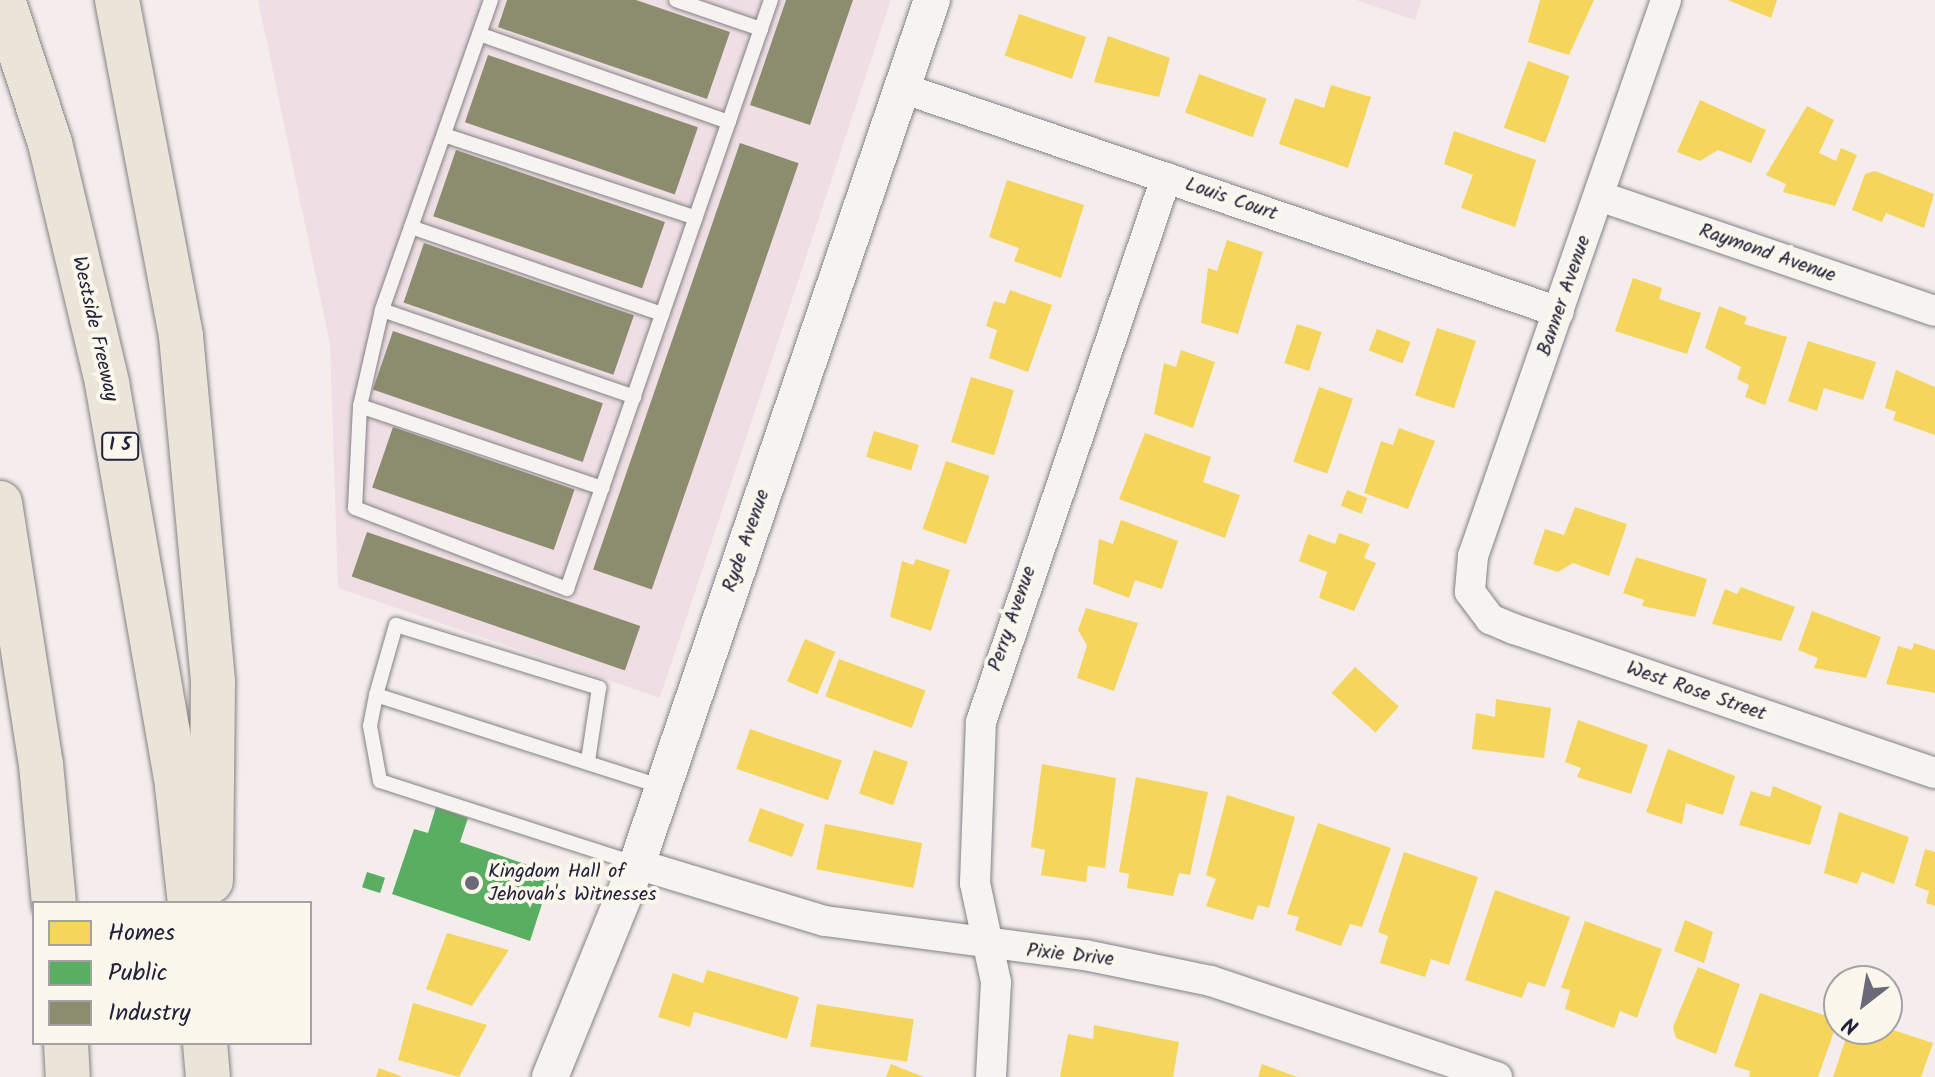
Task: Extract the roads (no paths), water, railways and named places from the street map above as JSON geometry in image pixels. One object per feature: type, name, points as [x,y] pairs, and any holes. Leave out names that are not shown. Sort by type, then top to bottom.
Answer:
[{"type":"highway","name":"Westside Freeway","points":[[3,0],[50,143],[107,383],[177,786],[190,901]]},
{"type":"highway","points":[[117,0],[181,336],[213,683],[211,901]]},
{"type":"highway","points":[[0,503],[25,666],[54,901]]},
{"type":"highway","points":[[0,592],[25,666]]},
{"type":"highway","points":[[66,1045],[68,1077]]},
{"type":"highway","points":[[208,1045],[209,1077]]},
{"type":"street","name":"Ryde Avenue","points":[[550,1077],[637,864],[932,0]]},
{"type":"street","name":"Banner Avenue","points":[[1470,592],[1473,556],[1666,0]]},
{"type":"street","name":"Louis Court","points":[[902,88],[1559,312]]},
{"type":"street","name":"Perry Avenue","points":[[991,1077],[998,1003],[975,883],[981,722],[1166,178]]},
{"type":"street","name":"Raymond Avenue","points":[[1599,196],[1935,311]]},
{"type":"street","name":"West Rose Street","points":[[1470,592],[1490,619],[1514,629],[1935,773]]},
{"type":"street","name":"Pixie Drive","points":[[637,864],[825,921],[985,945],[1085,955],[1211,981],[1461,1071],[1497,1077]]},
{"type":"lane","points":[[491,0],[382,310],[360,406],[355,508],[567,589],[771,0]]},
{"type":"lane","points":[[676,0],[761,29]]},
{"type":"lane","points":[[479,34],[729,122]]},
{"type":"lane","points":[[444,135],[696,218]]},
{"type":"lane","points":[[411,227],[662,314]]},
{"type":"lane","points":[[382,310],[634,397]]},
{"type":"lane","points":[[360,406],[602,488]]},
{"type":"lane","points":[[588,761],[599,688],[396,625],[370,726],[380,781],[637,864]]},
{"type":"lane","points":[[376,695],[663,787]]},
{"type":"place","name":"Kingdom Hall of Jehovah's Witnesses","points":[[472,883]]}]
